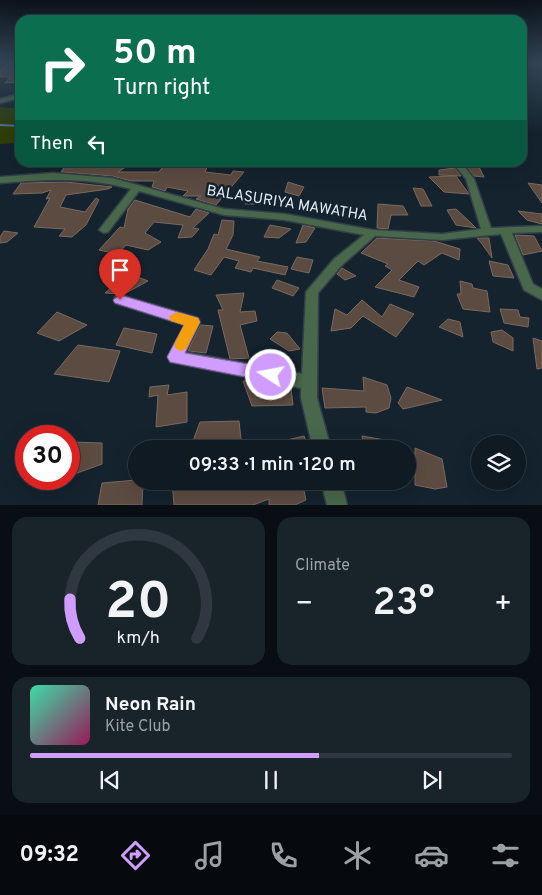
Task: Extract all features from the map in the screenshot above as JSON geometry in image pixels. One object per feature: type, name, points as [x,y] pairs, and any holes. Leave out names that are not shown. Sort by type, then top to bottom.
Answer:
[{"type":"street","points":[[0,101],[15,97]]},
{"type":"street","points":[[460,167],[470,179],[487,231]]},
{"type":"street","name":"BALASURIYA MAWATHA","points":[[0,180],[53,176],[112,182],[224,212],[285,217],[373,233],[442,237],[487,231],[542,229]]},
{"type":"street","points":[[104,230],[137,188]]},
{"type":"street","points":[[505,230],[528,287],[542,295]]},
{"type":"street","points":[[320,440],[309,398],[312,292],[338,262],[373,233]]},
{"type":"street","points":[[120,300],[193,322],[175,357],[310,382]]},
{"type":"street","points":[[333,490],[337,505]]},
{"type":"green space","points":[[0,107],[15,108],[15,143],[0,144]]},
{"type":"building","points":[[64,167],[126,167],[118,172],[159,172],[162,167],[207,167],[205,172],[231,175],[233,171],[244,172],[216,205],[196,199],[201,196],[183,196],[188,191],[167,187],[165,191],[152,187],[154,181],[131,181],[112,176],[61,172]]},
{"type":"building","points":[[467,167],[479,167],[484,177],[474,176]]},
{"type":"building","points":[[455,168],[461,176],[439,175],[439,170]]},
{"type":"building","points":[[456,176],[469,194],[444,192],[429,177]]},
{"type":"building","points":[[66,182],[112,187],[66,195],[60,207],[85,212],[96,198],[99,200],[86,225],[72,237],[59,236],[65,229],[34,227],[50,198],[46,199],[51,190],[42,193],[13,194],[21,183]]},
{"type":"building","points":[[288,182],[304,187],[299,196],[285,192]]},
{"type":"building","points":[[528,183],[542,185],[542,203]]},
{"type":"building","points":[[413,188],[423,189],[432,206],[421,206]]},
{"type":"building","points":[[248,193],[266,195],[261,204],[245,204]]},
{"type":"building","points":[[135,200],[190,217],[196,209],[209,213],[193,228],[199,229],[192,237],[178,238],[183,225],[154,222],[145,233],[161,242],[148,250],[126,245],[118,254],[99,250],[120,227],[124,228],[128,209]]},
{"type":"building","points":[[378,204],[403,206],[408,215],[391,215],[388,229],[377,228]]},
{"type":"building","points":[[456,209],[476,228],[456,225],[447,210]]},
{"type":"building","points":[[518,211],[542,214],[542,224],[527,220]]},
{"type":"building","points":[[222,220],[234,221],[233,235],[226,249],[260,257],[257,261],[288,267],[285,275],[253,268],[251,272],[235,268],[239,261],[224,257],[211,275],[194,270],[208,249],[214,234],[218,235]]},
{"type":"building","points":[[270,225],[291,229],[279,238],[264,237]]},
{"type":"building","points":[[303,225],[315,228],[306,242],[296,243]]},
{"type":"building","points":[[4,231],[18,233],[7,242],[0,243],[0,237]]},
{"type":"building","points":[[515,235],[534,236],[542,251],[523,255]]},
{"type":"building","points":[[377,238],[434,241],[460,249],[459,260],[442,253],[424,265],[418,261],[399,280],[419,287],[414,297],[375,287],[392,270],[385,266],[388,264],[361,253]]},
{"type":"building","points":[[477,238],[489,238],[492,258],[482,244]]},
{"type":"building","points":[[297,257],[313,260],[309,273],[291,269]]},
{"type":"building","points":[[489,261],[508,265],[514,278],[493,276]]},
{"type":"building","points":[[342,268],[356,276],[345,280],[337,274]]},
{"type":"building","points":[[128,273],[148,281],[124,294],[105,293]]},
{"type":"building","points":[[277,280],[299,288],[293,296],[272,288]]},
{"type":"building","points":[[460,281],[472,284],[473,288],[487,291],[490,312],[463,309],[457,294],[461,294]]},
{"type":"building","points":[[244,293],[240,312],[255,311],[257,321],[240,325],[249,358],[230,359],[218,310],[223,310],[216,295]]},
{"type":"building","points":[[362,300],[382,317],[390,304],[414,314],[396,337],[363,316],[351,328],[331,331],[335,309],[347,315]]},
{"type":"building","points":[[500,309],[518,310],[520,317],[529,318],[528,327],[504,323]]},
{"type":"building","points":[[57,312],[87,325],[59,341],[37,333]]},
{"type":"building","points":[[448,319],[460,322],[463,337],[439,327]]},
{"type":"building","points":[[200,325],[213,326],[206,353],[188,351]]},
{"type":"building","points":[[124,328],[157,334],[152,353],[116,345]]},
{"type":"building","points":[[502,330],[513,338],[513,351],[493,342],[491,332]]},
{"type":"building","points":[[277,332],[287,333],[300,349],[289,351],[270,339]]},
{"type":"building","points":[[533,338],[542,341],[542,368],[537,369]]},
{"type":"building","points":[[78,345],[120,351],[109,382],[54,374]]},
{"type":"building","points":[[363,377],[387,385],[391,398],[389,408],[376,413],[366,412],[366,407],[325,408],[322,388],[364,391]]},
{"type":"building","points":[[243,381],[259,381],[291,388],[293,405],[252,406]]},
{"type":"building","points":[[169,385],[167,395],[187,392],[187,422],[156,427],[158,395],[149,397],[150,387]]},
{"type":"building","points":[[407,387],[442,400],[403,409],[398,403]]},
{"type":"building","points":[[239,421],[241,440],[193,440],[200,422]]},
{"type":"building","points":[[304,436],[306,440],[287,440]]},
{"type":"building","points":[[362,436],[385,440],[363,440]]},
{"type":"building","points":[[80,442],[102,443],[102,464],[80,472]]},
{"type":"building","points":[[416,448],[442,459],[447,487],[435,489],[416,485]]},
{"type":"building","points":[[128,481],[128,490],[143,490],[142,505],[98,505],[102,483]]},
{"type":"building","points":[[173,490],[304,490],[306,500],[295,505],[269,505],[269,499],[253,505],[174,505]]},
{"type":"waterway","points":[[0,125],[15,126]]},
{"type":"slow traffic","points":[[176,317],[193,322],[181,345]]},
{"type":"route","points":[[120,300],[193,322],[175,357],[271,375]]}]
